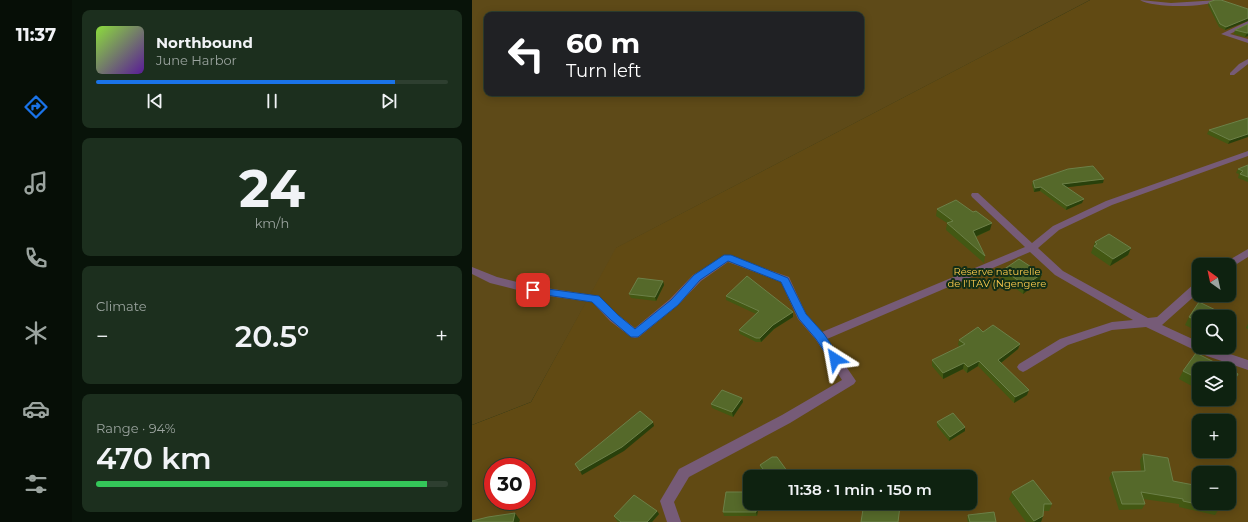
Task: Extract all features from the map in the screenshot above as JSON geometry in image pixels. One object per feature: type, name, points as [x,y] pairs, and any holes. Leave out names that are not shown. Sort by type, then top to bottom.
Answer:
[{"type":"street","points":[[1143,0],[1159,5],[1175,6],[1216,0]]},
{"type":"street","points":[[1248,24],[1224,34],[1248,41]]},
{"type":"street","points":[[1232,74],[1241,65],[1248,61]]},
{"type":"street","points":[[820,336],[1033,247],[1056,228],[1109,203],[1248,153]]},
{"type":"street","points":[[975,195],[1033,247],[1059,273],[1146,322],[1211,353],[1248,365]]},
{"type":"street","points":[[1236,260],[1248,252]]},
{"type":"street","points":[[472,270],[494,280],[533,290],[595,299],[614,318],[635,334],[674,302],[697,278],[727,258],[785,280],[802,316],[820,336],[850,381],[786,419],[684,473],[667,500],[674,522]]},
{"type":"street","points":[[1023,368],[1064,342],[1112,326],[1160,320],[1192,292]]},
{"type":"green space","name":"Réserve naturelle de l'ITAV (Ngengere","points":[[1090,0],[1248,0],[1248,522],[472,522],[472,425],[531,402],[615,248]]},
{"type":"shaded area","points":[[472,0],[1090,0],[616,248],[531,402],[472,425]]},
{"type":"building","points":[[1221,0],[1248,9],[1248,18],[1226,27],[1220,24],[1209,2]]},
{"type":"building","points":[[1248,24],[1248,33],[1235,30]]},
{"type":"building","points":[[1248,118],[1248,134],[1230,140],[1209,130]]},
{"type":"building","points":[[1248,165],[1248,177],[1240,174],[1243,171],[1238,169]]},
{"type":"building","points":[[1093,166],[1104,179],[1062,184],[1084,199],[1067,206],[1041,187],[1035,188],[1033,181],[1068,169]]},
{"type":"building","points":[[956,200],[973,212],[976,211],[992,223],[973,231],[985,256],[947,223],[953,221],[937,209]]},
{"type":"building","points":[[1109,234],[1131,248],[1113,259],[1094,246],[1097,244],[1095,242]]},
{"type":"building","points":[[1019,259],[1042,274],[1025,285],[1003,270]]},
{"type":"building","points":[[747,276],[793,312],[773,325],[760,338],[756,338],[739,330],[759,311],[726,296]]},
{"type":"building","points":[[638,278],[663,281],[655,297],[629,294]]},
{"type":"building","points":[[1199,302],[1216,310],[1194,310]]},
{"type":"building","points":[[993,325],[1020,344],[998,360],[1029,390],[1015,397],[979,361],[968,367],[964,363],[943,373],[932,360],[965,344],[959,340],[978,327],[983,332]]},
{"type":"building","points":[[1195,354],[1214,362],[1192,362],[1192,376],[1183,371]]},
{"type":"building","points":[[722,390],[742,398],[732,412],[711,404]]},
{"type":"building","points":[[640,411],[653,422],[622,447],[580,471],[575,464]]},
{"type":"building","points":[[953,413],[965,427],[950,437],[937,422]]},
{"type":"building","points":[[1143,454],[1168,458],[1173,481],[1192,485],[1192,503],[1183,501],[1183,499],[1141,492],[1145,504],[1122,504],[1112,472],[1145,471]]},
{"type":"building","points":[[772,457],[777,457],[786,470],[764,470],[760,465]]},
{"type":"building","points":[[1033,480],[1052,504],[1044,504],[1043,516],[1034,521],[1012,492]]},
{"type":"building","points":[[726,492],[743,492],[743,510],[756,510],[756,512],[723,512]]},
{"type":"building","points":[[634,495],[657,511],[647,522],[621,522],[614,516]]},
{"type":"building","points":[[863,510],[900,510],[898,522],[861,522]]},
{"type":"building","points":[[994,512],[996,522],[970,522],[968,515]]},
{"type":"building","points":[[515,513],[513,522],[472,522],[488,517]]},
{"type":"route","points":[[533,290],[595,299],[614,318],[635,334],[674,302],[697,278],[727,258],[785,280],[802,316],[820,336],[835,359]]}]
